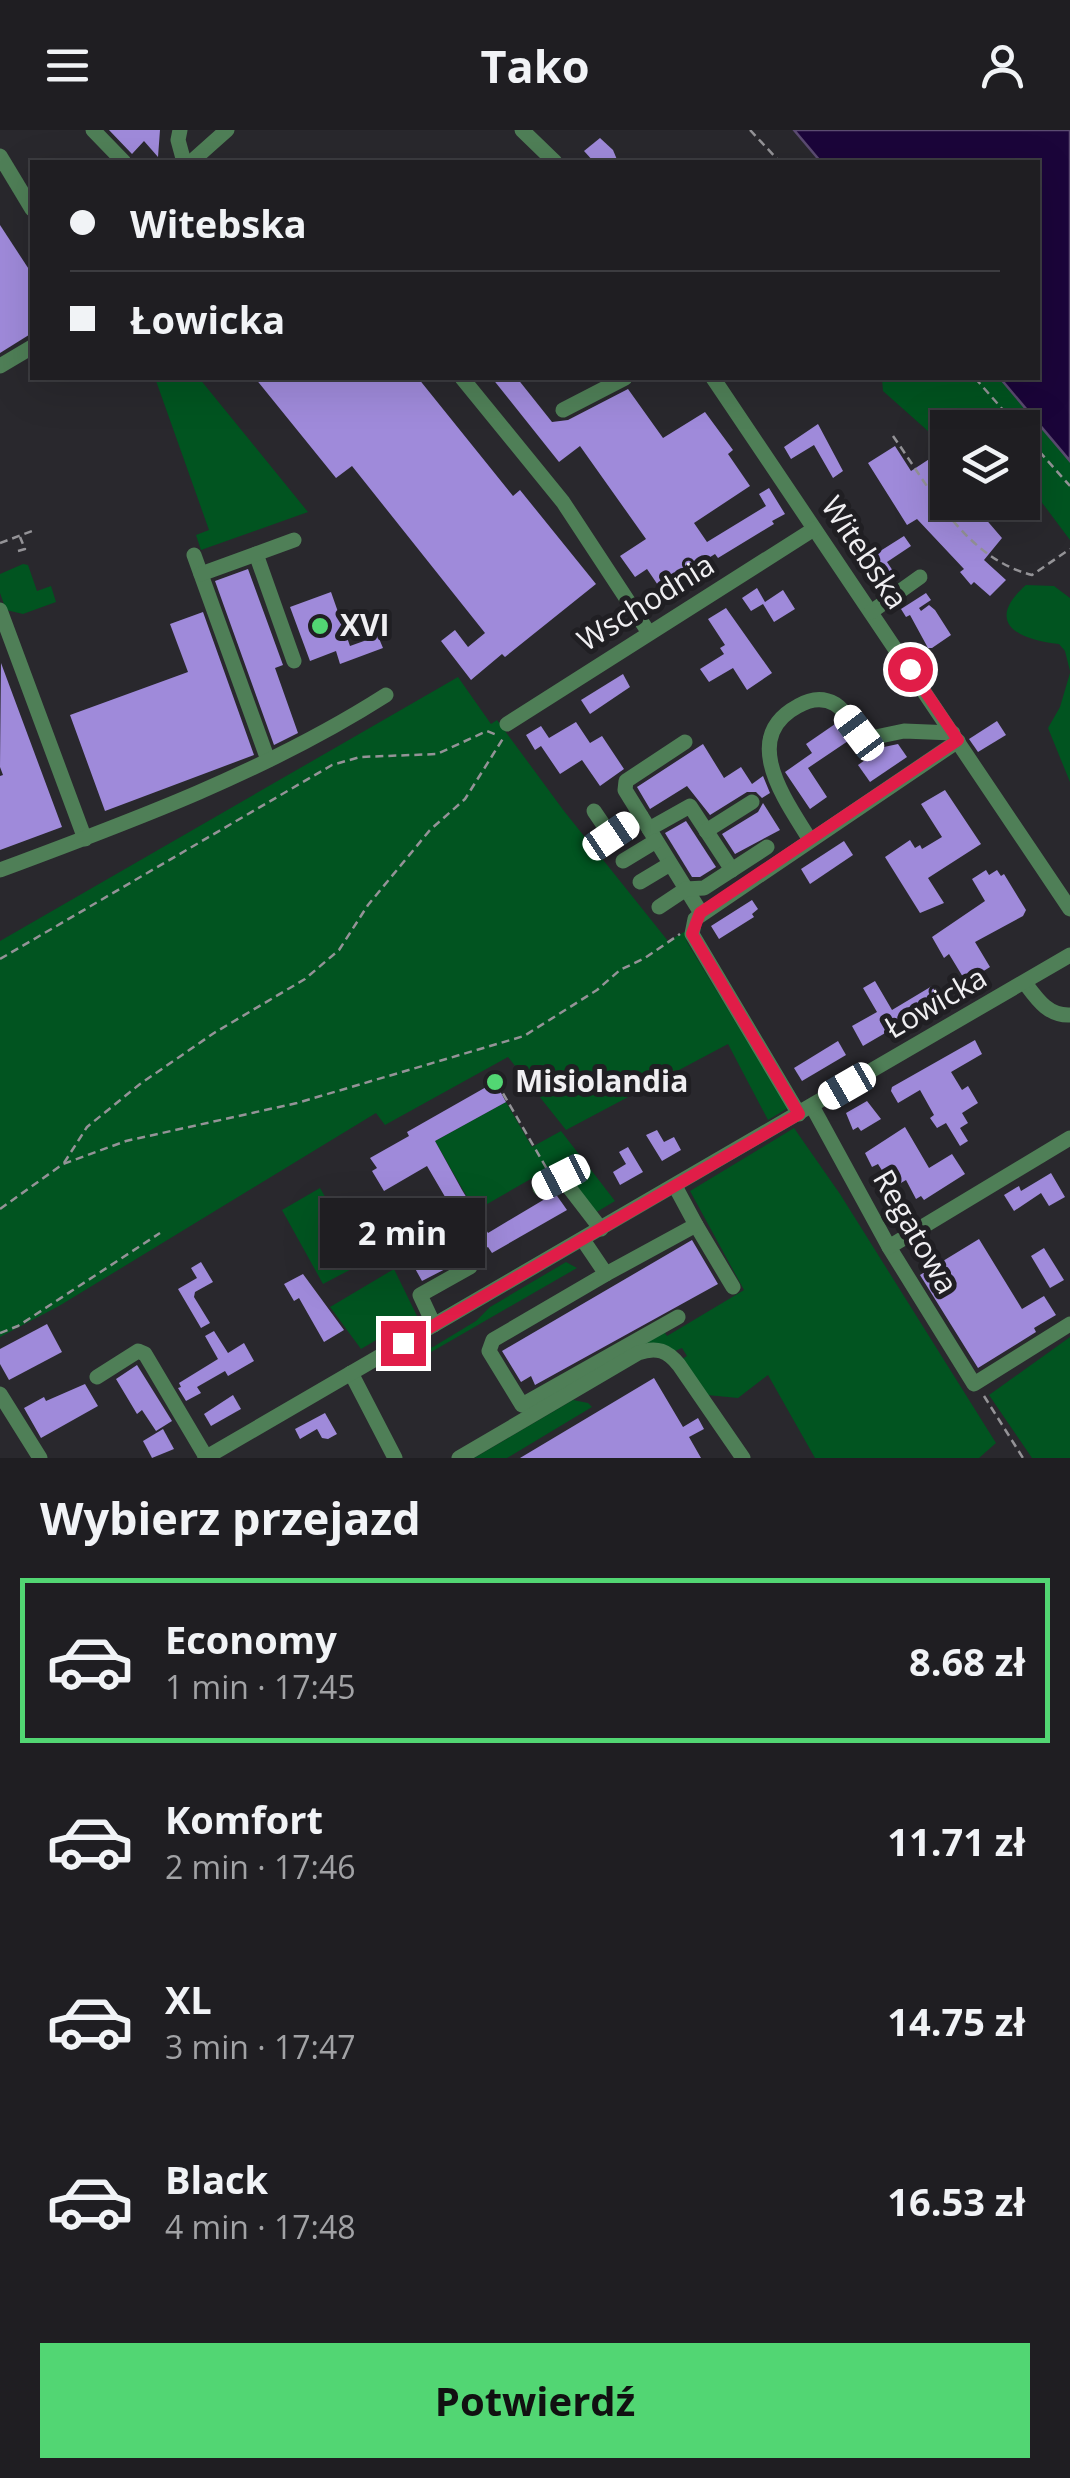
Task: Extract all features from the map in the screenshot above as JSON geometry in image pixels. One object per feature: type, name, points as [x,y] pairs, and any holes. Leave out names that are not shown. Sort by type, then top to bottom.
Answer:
[{"type":"street","points":[[92,130],[122,160]]},
{"type":"street","points":[[180,130],[178,140],[187,160]]},
{"type":"street","points":[[190,160],[226,130]]},
{"type":"street","points":[[522,130],[553,160]]},
{"type":"street","points":[[0,156],[30,206]]},
{"type":"street","points":[[0,366],[30,348]]},
{"type":"street","points":[[464,380],[563,502],[650,633]]},
{"type":"street","points":[[563,410],[621,380]]},
{"type":"street","name":"Witebska","points":[[714,380],[1070,909]]},
{"type":"street","name":"Wschodnia","points":[[507,731],[650,633],[814,529]]},
{"type":"street","points":[[201,574],[294,540]]},
{"type":"street","points":[[256,554],[294,661]]},
{"type":"street","points":[[194,555],[268,760]]},
{"type":"street","points":[[871,612],[920,577]]},
{"type":"street","points":[[0,610],[84,839]]},
{"type":"street","points":[[0,870],[84,839],[323,736],[386,696]]},
{"type":"street","points":[[810,840],[772,777],[768,761],[776,727],[796,706],[812,700],[834,703],[866,739],[904,731],[956,737]]},
{"type":"street","points":[[696,920],[956,737]]},
{"type":"street","points":[[648,829],[625,790],[626,781],[685,742]]},
{"type":"street","points":[[706,831],[752,802]]},
{"type":"street","points":[[594,811],[611,836],[648,829],[690,806],[732,870]]},
{"type":"street","points":[[623,862],[648,829]]},
{"type":"street","name":"Regatowa","points":[[648,829],[686,889],[696,920],[692,934],[806,1110],[974,1384]]},
{"type":"street","points":[[659,907],[686,889],[704,888],[767,848]]},
{"type":"street","points":[[640,882],[670,864]]},
{"type":"street","name":"Łowicka","points":[[206,1458],[1070,955]]},
{"type":"street","points":[[1025,983],[1042,1005],[1060,1015],[1070,1015]]},
{"type":"street","points":[[889,1248],[1070,1138]]},
{"type":"street","points":[[540,1188],[561,1177],[601,1229]]},
{"type":"street","points":[[675,1186],[733,1286]]},
{"type":"street","points":[[678,1317],[522,1405],[489,1351],[493,1340],[696,1225]]},
{"type":"street","points":[[584,1240],[606,1274]]},
{"type":"street","points":[[434,1325],[420,1295],[470,1267]]},
{"type":"street","points":[[974,1384],[1070,1324]]},
{"type":"street","points":[[459,1458],[647,1350],[669,1353],[743,1458]]},
{"type":"street","points":[[97,1377],[138,1351],[145,1354],[206,1458]]},
{"type":"street","points":[[351,1373],[395,1458]]},
{"type":"street","points":[[0,1394],[40,1458]]},
{"type":"path","points":[[750,130],[778,160]]},
{"type":"path","points":[[977,380],[1003,410]]},
{"type":"path","points":[[892,436],[947,512],[985,555],[1011,570],[1032,575],[1070,549]]},
{"type":"path","points":[[1040,452],[1070,486]]},
{"type":"path","points":[[0,542],[36,530]]},
{"type":"path","points":[[18,551],[24,549],[20,536]]},
{"type":"path","points":[[0,959],[332,765],[360,757],[437,754],[487,731],[507,731]]},
{"type":"path","points":[[64,1164],[87,1127],[140,1084],[214,1033],[304,979],[339,950],[368,905],[430,830],[466,799],[507,731]]},
{"type":"path","points":[[0,1209],[64,1164],[126,1141],[298,1104],[524,1036],[597,990],[620,970],[646,958],[696,920]]},
{"type":"path","points":[[487,1082],[494,1078],[548,1170]]},
{"type":"path","points":[[0,1333],[18,1326],[160,1232]]},
{"type":"path","points":[[974,1384],[1023,1458]]},
{"type":"green space","points":[[156,380],[201,380],[308,512],[201,550],[196,535],[209,530]]},
{"type":"green space","points":[[882,380],[1002,380],[1027,410],[930,410],[930,433],[883,391]]},
{"type":"green space","points":[[1040,425],[1070,461],[1070,540],[1040,500]]},
{"type":"green space","points":[[28,565],[37,591],[51,586],[56,602],[23,614],[6,610],[0,593],[0,574]]},
{"type":"green space","points":[[1026,585],[1054,586],[1070,598],[1070,671],[1059,644],[1030,638],[1011,627],[1008,609]]},
{"type":"green space","points":[[1070,673],[1070,782],[1048,728],[1060,707]]},
{"type":"green space","points":[[458,677],[491,724],[497,720],[668,941],[686,931],[687,942],[788,1108],[768,1120],[728,1044],[566,1130],[508,1057],[385,1125],[376,1113],[59,1306],[0,1337],[0,941]]},
{"type":"green space","points":[[506,1102],[532,1147],[561,1131],[615,1201],[595,1213],[556,1176],[543,1172],[475,1211],[435,1141]]},
{"type":"green space","points":[[794,1128],[840,1194],[996,1443],[979,1458],[815,1458],[768,1375],[738,1398],[707,1395],[682,1359],[687,1356],[682,1348],[675,1351],[639,1344],[663,1330],[667,1336],[744,1290],[690,1191]]},
{"type":"green space","points":[[320,1188],[363,1263],[323,1284],[282,1210]]},
{"type":"green space","points":[[566,1262],[577,1268],[407,1366],[405,1363],[408,1353],[433,1347],[476,1321],[490,1307]]},
{"type":"green space","points":[[394,1269],[417,1316],[361,1349],[330,1307]]},
{"type":"green space","points":[[1070,1337],[1070,1458],[1032,1458],[989,1395]]},
{"type":"green space","points":[[573,1400],[592,1407],[507,1458],[474,1458]]},
{"type":"shaded area","points":[[794,130],[1070,130],[1070,461],[1040,425],[1040,410],[1027,410],[1002,380],[1040,380],[1040,160],[819,160]]},
{"type":"building","points":[[109,130],[160,130],[158,157],[144,141],[132,154]]},
{"type":"building","points":[[600,138],[617,160],[592,160],[584,151]]},
{"type":"building","points":[[0,225],[30,271],[30,334],[0,353]]},
{"type":"building","points":[[257,380],[420,380],[513,496],[520,490],[596,584],[471,680],[441,641],[455,630],[468,647],[485,633],[352,466],[336,478]]},
{"type":"building","points":[[494,380],[519,380],[552,422],[568,420],[628,389],[663,438],[705,412],[733,450],[728,454],[750,486],[694,523],[707,542],[766,506],[759,494],[769,488],[785,514],[718,558],[715,554],[699,564],[702,568],[664,594],[647,569],[635,577],[620,556],[646,539],[580,446],[559,462]]},
{"type":"building","points":[[818,424],[843,471],[833,478],[814,445],[791,459],[784,447]]},
{"type":"building","points":[[895,446],[911,471],[930,459],[930,520],[986,520],[1002,538],[984,560],[1006,580],[990,596],[974,582],[971,585],[960,572],[964,569],[917,519],[907,525],[868,463]]},
{"type":"building","points":[[904,536],[911,546],[887,562],[897,577],[879,589],[865,569],[870,566],[866,560]]},
{"type":"building","points":[[248,569],[283,665],[275,668],[298,733],[274,745],[215,581]]},
{"type":"building","points":[[757,588],[765,602],[783,590],[795,609],[774,622],[763,604],[751,611],[742,598]]},
{"type":"building","name":"XVI","points":[[331,592],[350,646],[378,636],[383,648],[340,664],[336,651],[310,661],[290,607]]},
{"type":"building","points":[[926,593],[931,600],[919,608],[921,611],[929,605],[935,610],[951,635],[932,648],[928,648],[910,615],[906,617],[901,609]]},
{"type":"building","points":[[726,608],[772,673],[747,690],[733,668],[709,682],[700,669],[724,654],[720,648],[725,645],[708,619]]},
{"type":"building","points":[[203,612],[254,755],[105,811],[70,715],[188,672],[170,624]]},
{"type":"building","points":[[1,663],[62,827],[0,850],[3,775]]},
{"type":"building","points":[[623,674],[630,687],[590,714],[581,700]]},
{"type":"building","points":[[997,721],[1006,735],[978,752],[969,739]]},
{"type":"building","points":[[576,722],[590,743],[602,736],[624,769],[600,786],[582,760],[560,774],[541,746],[535,750],[526,735],[541,726],[549,738]]},
{"type":"building","points":[[838,722],[851,739],[808,768],[827,797],[810,809],[785,772],[812,753],[806,744]]},
{"type":"building","points":[[703,744],[724,778],[741,767],[752,784],[763,776],[770,793],[762,798],[756,792],[747,792],[710,815],[687,786],[650,809],[637,787]]},
{"type":"building","points":[[898,744],[907,757],[870,782],[858,765],[884,747]]},
{"type":"building","points":[[945,790],[981,844],[928,878],[944,903],[920,913],[885,857],[910,840],[915,848],[920,845],[922,849],[942,837],[921,804]]},
{"type":"building","points":[[763,803],[780,830],[735,854],[722,834],[758,812]]},
{"type":"building","points":[[686,821],[716,867],[700,877],[692,877],[665,833]]},
{"type":"building","points":[[844,841],[853,855],[810,884],[801,869]]},
{"type":"building","points":[[986,870],[989,875],[997,870],[1001,876],[1004,874],[1026,910],[1023,916],[975,942],[990,967],[966,982],[949,954],[944,958],[932,937],[985,901],[972,879]]},
{"type":"building","points":[[752,900],[758,909],[752,914],[754,917],[719,939],[711,926]]},
{"type":"building","points":[[875,981],[892,1010],[932,986],[940,1001],[863,1046],[852,1026],[877,1012],[863,988]]},
{"type":"building","points":[[975,1040],[982,1054],[951,1072],[962,1090],[968,1086],[978,1103],[962,1113],[968,1123],[960,1128],[968,1141],[960,1146],[946,1123],[937,1128],[920,1090],[898,1103],[891,1091]]},
{"type":"building","points":[[838,1041],[846,1055],[802,1081],[794,1068]]},
{"type":"building","points":[[495,1082],[506,1102],[435,1141],[462,1190],[488,1233],[555,1193],[567,1210],[492,1253],[488,1247],[422,1281],[412,1263],[465,1231],[427,1166],[384,1191],[372,1171],[377,1168],[370,1158]]},
{"type":"building","points":[[867,1101],[881,1119],[861,1131],[858,1127],[853,1130],[846,1113]]},
{"type":"building","points":[[905,1127],[929,1168],[952,1154],[965,1174],[924,1200],[921,1196],[916,1199],[906,1180],[880,1195],[876,1187],[888,1180],[878,1164],[872,1167],[865,1153]]},
{"type":"building","points":[[657,1130],[664,1142],[674,1137],[681,1150],[662,1161],[646,1135]]},
{"type":"building","points":[[628,1147],[643,1172],[620,1185],[613,1172],[626,1164],[619,1152]]},
{"type":"building","points":[[1051,1173],[1065,1197],[1049,1206],[1041,1193],[1014,1211],[1004,1195],[1019,1186],[1021,1191]]},
{"type":"building","points":[[979,1239],[1022,1309],[1044,1296],[1056,1315],[978,1368],[920,1275]]},
{"type":"building","points":[[692,1240],[718,1284],[535,1385],[531,1376],[521,1382],[502,1351]]},
{"type":"building","points":[[1044,1248],[1064,1280],[1050,1288],[1031,1256]]},
{"type":"building","points":[[201,1262],[213,1282],[195,1292],[194,1297],[210,1323],[201,1328],[178,1289],[197,1278],[191,1268]]},
{"type":"building","points":[[303,1274],[344,1330],[324,1342],[299,1298],[294,1301],[284,1284]]},
{"type":"building","points":[[47,1324],[62,1352],[9,1380],[0,1364],[0,1349]]},
{"type":"building","points":[[214,1331],[228,1353],[244,1343],[254,1361],[197,1387],[201,1393],[186,1401],[179,1383],[218,1359],[205,1336]]},
{"type":"building","points":[[137,1365],[172,1421],[156,1431],[142,1410],[137,1414],[116,1379]]},
{"type":"building","points":[[654,1378],[683,1427],[698,1418],[704,1429],[689,1437],[701,1458],[520,1458]]},
{"type":"building","points":[[85,1384],[98,1406],[41,1438],[24,1408]]},
{"type":"building","points":[[233,1395],[241,1409],[211,1426],[204,1414]]},
{"type":"building","points":[[325,1413],[337,1434],[322,1438],[317,1429],[300,1439],[295,1429]]},
{"type":"building","points":[[163,1429],[174,1449],[152,1458],[143,1441]]},
{"type":"place","name":"XVI","points":[[320,626]]},
{"type":"place","name":"Misiolandia","points":[[495,1082]]},
{"type":"route","points":[[403,1343],[799,1114],[692,934],[692,927],[700,913],[958,740],[910,669]]}]
